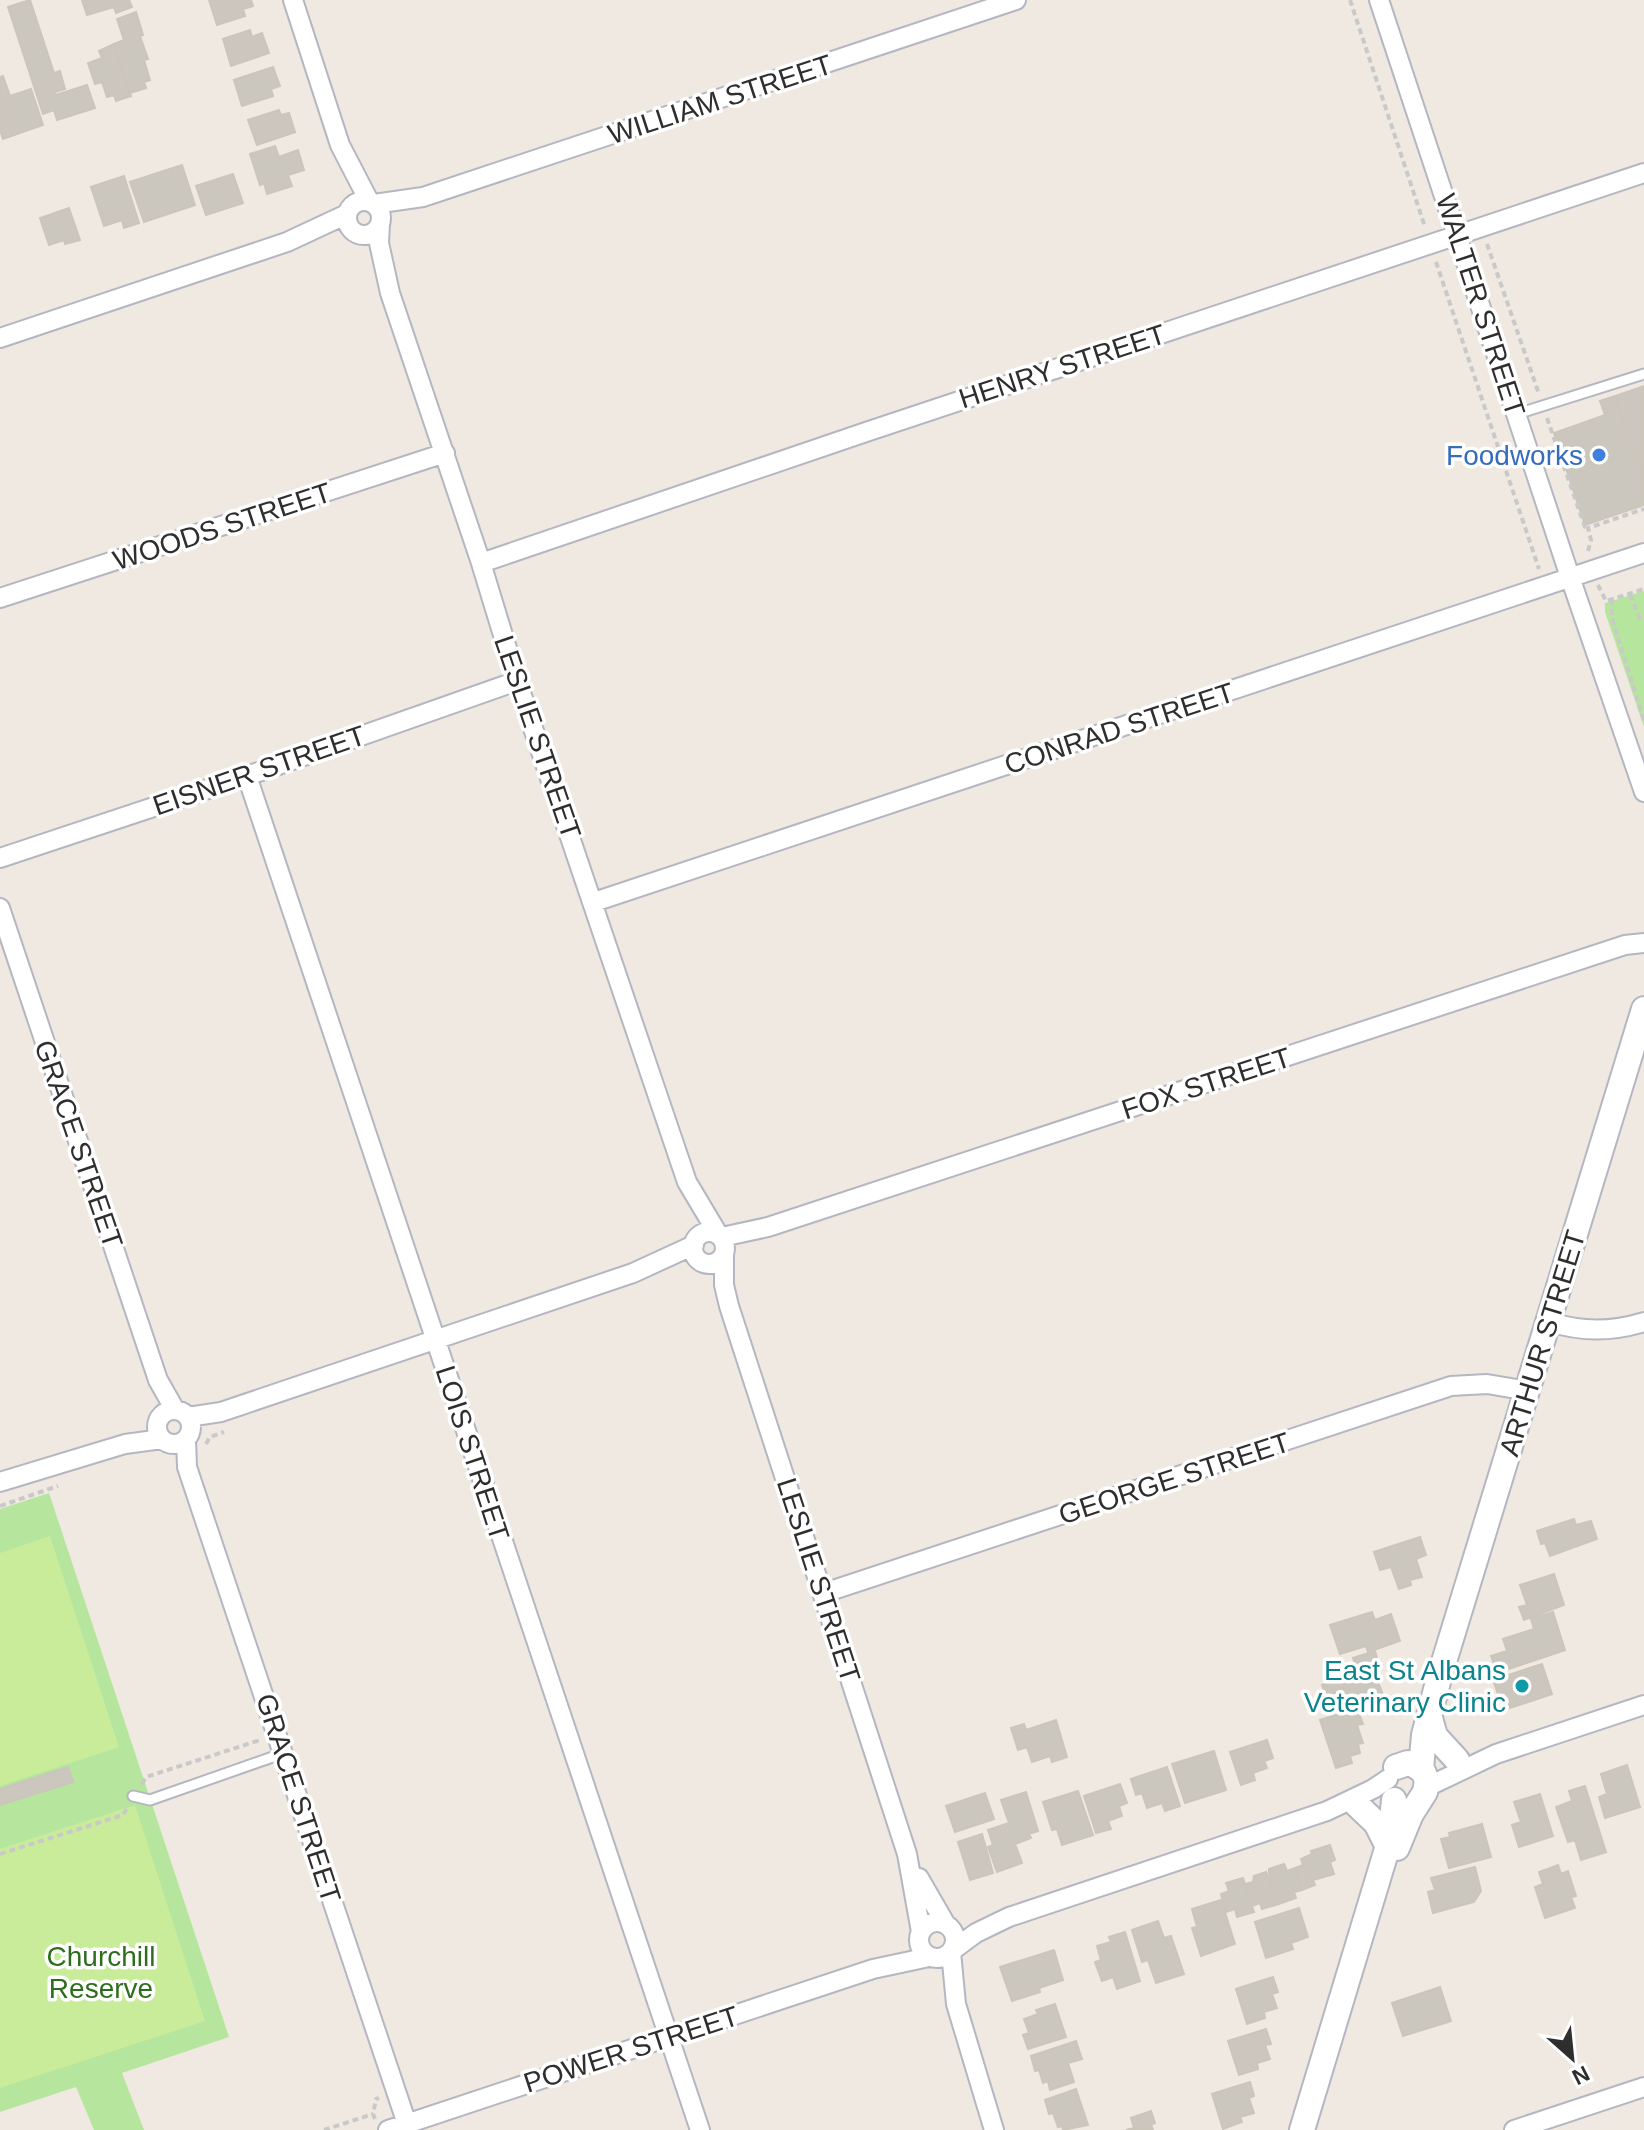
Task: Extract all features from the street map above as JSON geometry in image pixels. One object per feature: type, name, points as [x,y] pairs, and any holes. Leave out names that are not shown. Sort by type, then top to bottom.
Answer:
[{"type":"street","name":"LESLIE STREET","points":[[293,0],[340,145],[351,222],[390,293]]},
{"type":"street","name":"WILLIAM STREET","points":[[376,212],[1016,0]]},
{"type":"street","name":"WALTER STREET","points":[[1379,0],[1644,792]]},
{"type":"street","name":"LESLIE STREET","points":[[340,145],[376,212],[390,293],[445,453],[517,681],[687,1182],[697,1251],[729,1306]]},
{"type":"street","name":"HENRY STREET","points":[[481,563],[1644,173]]},
{"type":"street","points":[[358,202],[376,212],[368,235],[351,222],[358,202]]},
{"type":"street","points":[[0,338],[351,222]]},
{"type":"street","name":"WOODS STREET","points":[[0,598],[445,453]]},
{"type":"street","name":"CONRAD STREET","points":[[594,902],[1644,553]]},
{"type":"street","name":"EISNER STREET","points":[[0,858],[247,776],[517,681]]},
{"type":"street","name":"LOIS STREET","points":[[247,776],[700,2130]]},
{"type":"street","name":"GRACE STREET","points":[[0,908],[408,2127]]},
{"type":"street","name":"FOX STREET","points":[[722,1245],[768,1227],[1625,945],[1644,943]]},
{"type":"street","name":"ARTHUR STREET","points":[[1367,1915],[1422,1782],[1424,1735],[1439,1678],[1644,1009]]},
{"type":"street","name":"LESLIE STREET","points":[[687,1182],[722,1245],[724,1285],[729,1306],[907,1854],[920,1933]]},
{"type":"street","points":[[703,1233],[722,1245],[712,1263],[697,1251],[703,1233]]},
{"type":"street","points":[[0,1482],[125,1444],[176,1434],[221,1412],[697,1251]]},
{"type":"street","points":[[1549,1322],[1574,1329],[1614,1330],[1644,1322]]},
{"type":"street","name":"GEORGE STREET","points":[[824,1593],[1451,1386],[1487,1384],[1528,1391]]},
{"type":"street","name":"ARTHUR STREET","points":[[1302,2130],[1387,1845],[1392,1786],[1420,1708],[1439,1678]]},
{"type":"street","points":[[1422,1782],[1644,1705]]},
{"type":"street","points":[[1430,1718],[1435,1736],[1457,1760]]},
{"type":"street","points":[[1392,1786],[1407,1803],[1422,1782],[1457,1760],[1496,1754]]},
{"type":"street","points":[[931,1957],[942,1958],[976,1933],[1009,1917],[1327,1811],[1357,1805],[1392,1786],[1408,1763],[1422,1782]]},
{"type":"street","points":[[1327,1811],[1373,1789],[1392,1786]]},
{"type":"street","points":[[1357,1805],[1376,1823],[1387,1845]]},
{"type":"street","name":"LESLIE STREET","points":[[907,1854],[946,1924]]},
{"type":"street","points":[[994,2130],[956,2004],[931,1957],[921,1949],[920,1933],[934,1922],[946,1924],[1009,1917]]},
{"type":"street","points":[[946,1924],[955,1933],[952,1951],[956,2004]]},
{"type":"street","name":"POWER STREET","points":[[873,1969],[912,1944],[920,1933]]},
{"type":"street","name":"POWER STREET","points":[[388,2130],[408,2127],[873,1969],[931,1957]]},
{"type":"street","points":[[1514,2130],[1644,2087]]},
{"type":"lane","points":[[1517,414],[1644,374]]},
{"type":"lane","points":[[133,1796],[150,1800],[284,1753]]},
{"type":"path","points":[[1350,0],[1545,586]]},
{"type":"path","points":[[1487,242],[1585,527],[1588,528]]},
{"type":"path","points":[[1644,589],[1609,600],[1644,721]]},
{"type":"path","points":[[1630,595],[1636,613],[1640,618],[1644,617]]},
{"type":"path","points":[[176,1434],[202,1450],[210,1437],[224,1432]]},
{"type":"path","points":[[0,1506],[58,1486]]},
{"type":"path","points":[[0,1854],[123,1815],[146,1777],[257,1741],[252,1726]]},
{"type":"path","points":[[324,2130],[373,2114]]},
{"type":"green space","points":[[1644,591],[1644,727],[1605,612],[1605,603]]},
{"type":"green space","name":"Churchill Reserve","points":[[49,1493],[229,2037],[122,2073],[144,2130],[94,2130],[76,2087],[0,2112],[0,1509]]},
{"type":"green space","points":[[50,1536],[119,1747],[0,1786],[0,1553]]},
{"type":"green space","points":[[135,1805],[205,2021],[0,2088],[0,1849]]},
{"type":"building","points":[[30,0],[54,73],[60,71],[65,89],[55,92],[56,95],[87,85],[95,108],[57,120],[54,110],[43,114],[8,7]]},
{"type":"building","points":[[82,0],[129,0],[132,7],[116,13],[114,7],[87,15]]},
{"type":"building","points":[[209,0],[251,0],[253,6],[243,9],[245,16],[217,25]]},
{"type":"building","points":[[136,12],[150,80],[144,82],[146,88],[130,93],[114,44],[124,40],[117,19]]},
{"type":"building","points":[[250,30],[252,37],[262,33],[269,53],[231,66],[223,39]]},
{"type":"building","points":[[114,44],[131,96],[116,101],[114,95],[107,97],[102,82],[95,84],[88,63],[102,58],[99,51]]},
{"type":"building","points":[[273,67],[280,86],[271,89],[273,96],[242,106],[234,80]]},
{"type":"building","points":[[3,76],[10,96],[31,89],[43,125],[3,139],[0,130],[0,77]]},
{"type":"building","points":[[279,110],[281,115],[289,113],[295,132],[257,145],[248,120]]},
{"type":"building","points":[[275,146],[279,157],[298,150],[304,170],[288,175],[292,186],[267,194],[264,183],[260,185],[250,154]]},
{"type":"building","points":[[182,165],[195,205],[144,222],[130,182]]},
{"type":"building","points":[[233,174],[243,203],[206,215],[196,186]]},
{"type":"building","points":[[124,176],[139,223],[124,228],[122,220],[104,226],[91,187]]},
{"type":"building","points":[[69,208],[80,240],[65,244],[64,240],[49,245],[40,218]]},
{"type":"building","points":[[1644,386],[1644,478],[1615,396]]},
{"type":"building","name":"Foodworks","points":[[1615,396],[1644,478],[1644,505],[1585,525],[1554,433],[1605,415],[1600,401]]},
{"type":"building","points":[[1574,1519],[1576,1525],[1591,1521],[1597,1539],[1550,1556],[1545,1543],[1541,1544],[1537,1531]]},
{"type":"building","points":[[1420,1537],[1426,1555],[1416,1559],[1422,1577],[1410,1580],[1411,1585],[1399,1589],[1391,1567],[1380,1570],[1374,1552]]},
{"type":"building","points":[[1554,1574],[1564,1605],[1524,1620],[1519,1607],[1527,1605],[1520,1585]]},
{"type":"building","points":[[1372,1612],[1375,1620],[1391,1614],[1400,1641],[1368,1652],[1366,1646],[1340,1654],[1330,1625]]},
{"type":"building","points":[[1553,1612],[1565,1650],[1497,1673],[1491,1656],[1507,1651],[1503,1639],[1534,1629],[1531,1619]]},
{"type":"building","points":[[1375,1651],[1379,1666],[1368,1670],[1372,1683],[1378,1682],[1383,1695],[1331,1712],[1322,1685],[1338,1680],[1335,1671],[1355,1664],[1353,1658]]},
{"type":"building","name":"East St Albans Veterinary Clinic","points":[[1542,1664],[1552,1694],[1510,1708],[1505,1692],[1498,1694],[1493,1680]]},
{"type":"building","points":[[1357,1708],[1363,1724],[1357,1725],[1363,1743],[1358,1744],[1360,1753],[1350,1756],[1352,1763],[1336,1768],[1320,1720]]},
{"type":"building","points":[[1056,1720],[1067,1757],[1052,1762],[1050,1756],[1032,1762],[1027,1747],[1018,1750],[1011,1728],[1024,1724],[1026,1730]]},
{"type":"building","points":[[1267,1740],[1273,1758],[1264,1761],[1267,1768],[1253,1773],[1255,1780],[1241,1785],[1230,1752]]},
{"type":"building","points":[[1214,1751],[1226,1790],[1185,1803],[1172,1764]]},
{"type":"building","points":[[1627,1765],[1640,1807],[1605,1818],[1599,1797],[1607,1794],[1601,1774]]},
{"type":"building","points":[[68,1767],[73,1782],[0,1805],[0,1789]]},
{"type":"building","points":[[1167,1767],[1180,1806],[1165,1811],[1162,1803],[1147,1808],[1142,1793],[1136,1795],[1131,1779]]},
{"type":"building","points":[[1120,1784],[1127,1803],[1119,1806],[1122,1816],[1108,1821],[1111,1829],[1096,1833],[1084,1796]]},
{"type":"building","points":[[1585,1786],[1606,1852],[1581,1860],[1575,1840],[1568,1842],[1556,1807],[1572,1801],[1569,1791]]},
{"type":"building","points":[[1078,1791],[1093,1835],[1062,1845],[1057,1829],[1052,1830],[1043,1802]]},
{"type":"building","points":[[1026,1792],[1038,1831],[1029,1834],[1031,1838],[1015,1844],[1022,1863],[997,1872],[988,1847],[993,1845],[988,1830],[1009,1823],[1001,1800]]},
{"type":"building","points":[[985,1793],[994,1819],[955,1832],[946,1806]]},
{"type":"building","points":[[1540,1794],[1553,1836],[1519,1847],[1512,1825],[1521,1822],[1514,1802]]},
{"type":"building","points":[[1482,1824],[1491,1857],[1449,1868],[1441,1839],[1450,1837],[1449,1833]]},
{"type":"building","points":[[982,1834],[993,1873],[970,1880],[958,1842]]},
{"type":"building","points":[[1330,1845],[1335,1860],[1330,1862],[1334,1874],[1313,1880],[1315,1885],[1302,1890],[1295,1868],[1303,1865],[1301,1859],[1312,1854],[1311,1851]]},
{"type":"building","points":[[1284,1864],[1287,1871],[1295,1868],[1302,1890],[1294,1892],[1296,1898],[1279,1904],[1269,1869]]},
{"type":"building","points":[[1558,1865],[1561,1874],[1568,1871],[1576,1896],[1571,1897],[1575,1908],[1545,1918],[1535,1887],[1543,1884],[1539,1872]]},
{"type":"building","points":[[1475,1867],[1481,1891],[1474,1902],[1433,1913],[1428,1892],[1435,1890],[1431,1878]]},
{"type":"building","points":[[1266,1872],[1279,1904],[1262,1909],[1260,1903],[1252,1906],[1245,1884],[1253,1882],[1254,1876]]},
{"type":"building","points":[[1243,1878],[1254,1912],[1237,1917],[1235,1909],[1226,1912],[1221,1894],[1229,1891],[1226,1883]]},
{"type":"building","points":[[1221,1900],[1235,1944],[1201,1956],[1192,1928],[1197,1927],[1192,1909]]},
{"type":"building","points":[[1299,1908],[1308,1937],[1291,1943],[1293,1949],[1266,1958],[1255,1922]]},
{"type":"building","points":[[1158,1921],[1164,1938],[1171,1936],[1184,1974],[1156,1983],[1148,1960],[1142,1962],[1132,1930]]},
{"type":"building","points":[[1125,1932],[1140,1981],[1117,1989],[1113,1977],[1102,1981],[1095,1962],[1101,1960],[1097,1946],[1111,1942],[1109,1937]]},
{"type":"building","points":[[1054,1950],[1063,1980],[1012,2001],[1000,1967]]},
{"type":"building","points":[[1273,1977],[1278,1992],[1272,1994],[1277,2008],[1264,2012],[1265,2018],[1247,2024],[1236,1989]]},
{"type":"building","points":[[1440,1987],[1451,2021],[1403,2036],[1392,2003]]},
{"type":"building","points":[[1055,2004],[1066,2037],[1028,2049],[1023,2035],[1029,2033],[1024,2019],[1038,2014],[1036,2010]]},
{"type":"building","points":[[1266,2029],[1271,2044],[1265,2045],[1270,2059],[1257,2063],[1258,2069],[1239,2075],[1228,2041]]},
{"type":"building","points":[[1076,2041],[1082,2059],[1068,2063],[1074,2082],[1050,2090],[1048,2081],[1043,2083],[1039,2070],[1035,2071],[1031,2056]]},
{"type":"building","points":[[1250,2082],[1254,2096],[1249,2098],[1254,2113],[1240,2117],[1242,2122],[1223,2129],[1212,2094]]},
{"type":"building","points":[[1076,2089],[1088,2125],[1063,2130],[1062,2126],[1058,2127],[1053,2113],[1049,2114],[1045,2100]]},
{"type":"building","points":[[1151,2111],[1155,2123],[1151,2125],[1153,2130],[1126,2130],[1134,2128],[1131,2118]]},
{"type":"place","name":"Foodworks","points":[[1599,455]]},
{"type":"place","name":"East St Albans Veterinary Clinic","points":[[1522,1686]]}]
